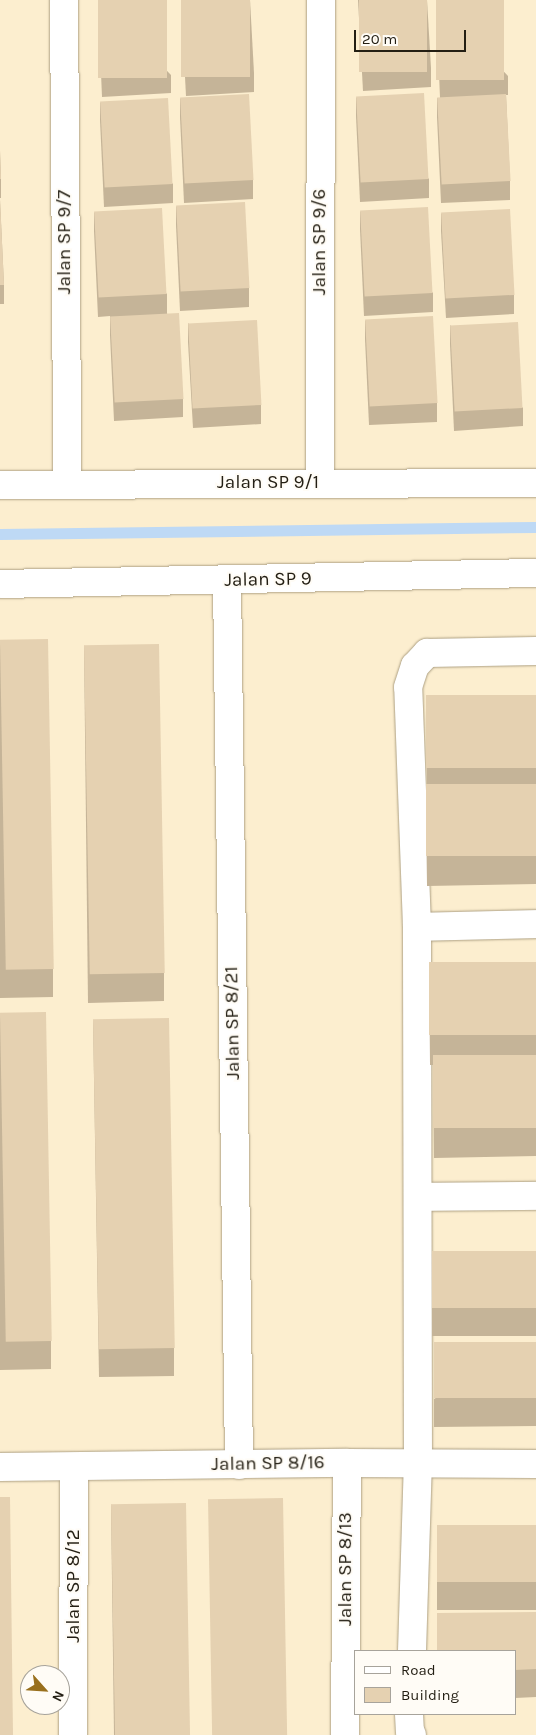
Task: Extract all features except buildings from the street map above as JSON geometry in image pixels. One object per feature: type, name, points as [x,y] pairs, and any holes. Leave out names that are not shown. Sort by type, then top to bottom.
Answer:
[{"type":"street","name":"Jalan SP 9/7","points":[[64,0],[67,484]]},
{"type":"street","name":"Jalan SP 9/6","points":[[320,0],[320,483]]},
{"type":"street","name":"Jalan SP 9/1","points":[[0,485],[536,483]]},
{"type":"street","name":"Jalan SP 9","points":[[0,584],[227,581],[536,573]]},
{"type":"street","name":"Jalan SP 8/21","points":[[227,581],[240,1465]]},
{"type":"street","points":[[412,1650],[418,1464],[417,927],[408,687],[415,666],[427,653],[536,651]]},
{"type":"street","points":[[417,927],[536,924]]},
{"type":"street","points":[[418,1197],[536,1196]]},
{"type":"street","name":"Jalan SP 8/16","points":[[0,1467],[347,1463],[536,1464]]},
{"type":"street","name":"Jalan SP 8/13","points":[[345,1735],[347,1463]]},
{"type":"street","name":"Jalan SP 8/12","points":[[73,1735],[74,1467]]},
{"type":"street","points":[[409,1715],[412,1735]]},
{"type":"waterway","points":[[0,534],[536,527]]}]
